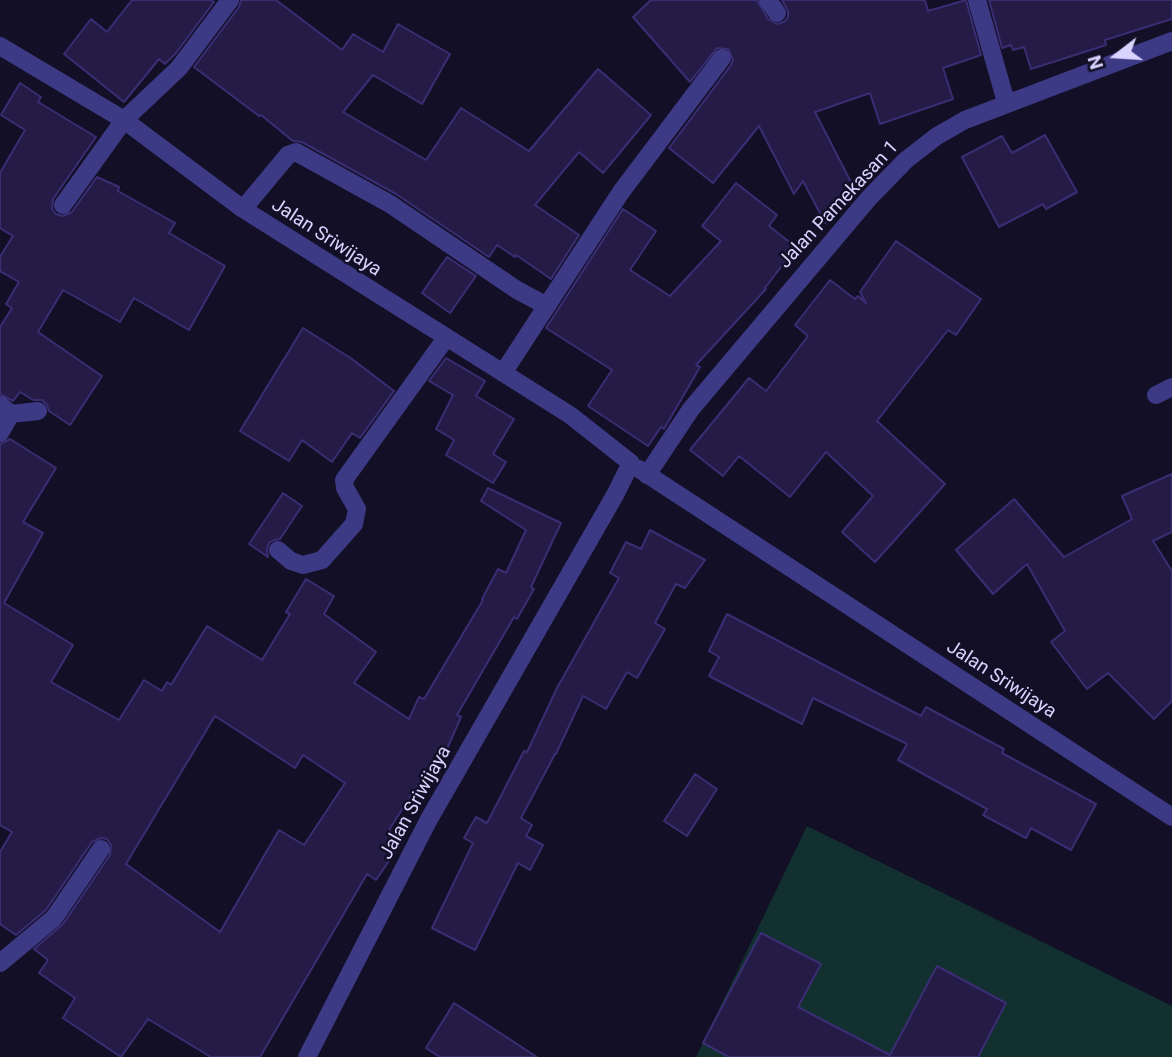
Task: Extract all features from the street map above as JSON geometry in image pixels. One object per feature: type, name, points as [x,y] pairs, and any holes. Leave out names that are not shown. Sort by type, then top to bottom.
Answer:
[{"type":"street","points":[[63,205],[124,120],[179,68],[230,0]]},
{"type":"street","points":[[977,0],[1006,102]]},
{"type":"street","name":"Jalan Pamekasan 1","points":[[647,475],[691,409],[869,198],[906,160],[937,136],[965,120],[1006,102],[1172,41]]},
{"type":"street","name":"Jalan Sriwijaya","points":[[0,46],[124,120],[243,209],[570,415],[647,475],[1172,817]]},
{"type":"street","points":[[503,373],[621,192],[722,58]]},
{"type":"street","points":[[243,209],[288,155],[293,152],[300,153],[390,204],[517,290],[547,306]]},
{"type":"street","points":[[278,550],[291,561],[303,565],[322,560],[354,524],[358,509],[345,488],[344,480],[446,338]]},
{"type":"street","points":[[0,433],[6,410],[38,411]]},
{"type":"street","name":"Jalan Sriwijaya","points":[[307,1057],[428,821],[631,463]]},
{"type":"street","points":[[0,963],[54,918],[101,849]]},
{"type":"green space","points":[[807,826],[1172,1006],[1172,1057],[696,1057]]},
{"type":"building","points":[[132,0],[214,2],[176,53],[165,64],[159,59],[124,102],[64,54],[91,19],[107,32]]},
{"type":"building","points":[[241,0],[276,0],[342,50],[353,34],[383,52],[398,24],[450,54],[422,104],[373,75],[343,112],[426,160],[461,108],[529,151],[598,69],[651,115],[603,173],[579,152],[535,205],[579,235],[551,279],[497,245],[489,257],[396,194],[302,142],[293,141],[194,67],[239,7]]},
{"type":"building","points":[[651,0],[757,0],[768,19],[777,24],[788,17],[782,0],[925,0],[928,11],[966,0],[981,55],[943,68],[953,99],[880,124],[870,93],[815,112],[855,190],[825,223],[803,181],[794,194],[759,126],[713,183],[669,148],[733,59],[728,49],[717,48],[690,82],[633,17]]},
{"type":"building","points":[[989,0],[1172,0],[1172,19],[1105,40],[1106,45],[1031,69],[1024,47],[1013,50],[1011,45],[1002,48]]},
{"type":"building","points":[[20,83],[41,97],[38,102],[96,137],[53,199],[52,209],[56,214],[63,216],[72,212],[97,177],[119,187],[118,191],[175,223],[169,233],[225,266],[189,330],[134,298],[120,322],[63,290],[38,332],[102,376],[70,425],[49,411],[42,400],[33,400],[20,392],[13,401],[0,394],[0,327],[12,308],[6,304],[19,282],[0,271],[0,257],[13,236],[0,228],[0,173],[25,130],[1,115]]},
{"type":"building","points":[[1045,135],[1077,192],[1046,209],[1043,204],[999,227],[962,157],[1002,136],[1012,153]]},
{"type":"building","points":[[736,183],[777,215],[769,226],[796,247],[766,289],[696,365],[700,367],[664,429],[661,427],[648,446],[588,406],[612,370],[546,328],[623,209],[656,231],[630,270],[670,296],[721,241],[702,226]]},
{"type":"building","points":[[896,241],[981,299],[956,335],[948,330],[877,421],[945,484],[875,562],[842,532],[873,496],[826,452],[790,497],[739,456],[723,476],[690,450],[749,378],[766,391],[808,336],[795,325],[830,280],[855,299],[858,296],[866,303],[860,292]]},
{"type":"building","points":[[447,257],[476,276],[450,313],[422,293]]},
{"type":"building","points":[[303,328],[352,359],[394,391],[360,438],[352,433],[332,462],[302,440],[289,461],[240,431]]},
{"type":"building","points":[[446,358],[485,381],[476,396],[514,419],[493,454],[506,462],[493,483],[446,455],[454,440],[436,429],[453,395],[429,381]]},
{"type":"building","points":[[10,439],[56,468],[23,522],[43,533],[4,603],[73,645],[51,682],[119,720],[144,680],[162,691],[167,682],[171,685],[207,626],[262,660],[290,614],[286,612],[306,579],[334,596],[324,614],[376,652],[354,683],[409,719],[419,697],[424,699],[483,600],[498,569],[506,573],[526,530],[481,501],[488,488],[561,523],[531,587],[534,589],[517,619],[514,617],[457,715],[461,717],[443,758],[437,755],[389,830],[403,840],[376,880],[367,874],[260,1057],[211,1057],[148,1019],[121,1057],[63,1018],[75,998],[39,973],[48,960],[34,949],[63,924],[110,855],[111,845],[107,839],[101,838],[92,842],[46,910],[16,935],[0,924],[0,852],[12,832],[0,825],[0,444]],"holes":[[[215,716],[295,768],[303,755],[345,783],[304,845],[279,830],[220,932],[126,864]]]},
{"type":"building","points":[[1172,474],[1172,532],[1153,541],[1172,571],[1172,701],[1154,719],[1108,673],[1087,689],[1051,642],[1065,631],[1027,564],[993,594],[956,550],[1014,499],[1064,557],[1132,519],[1122,496]]},
{"type":"building","points":[[283,493],[302,506],[280,539],[269,543],[268,557],[249,544]]},
{"type":"building","points":[[650,530],[705,560],[685,588],[676,584],[655,623],[665,629],[637,678],[627,672],[606,709],[583,696],[556,754],[521,818],[532,825],[526,836],[543,845],[530,870],[518,863],[475,950],[432,928],[473,843],[464,838],[476,817],[487,823],[524,751],[527,752],[557,688],[619,578],[610,573],[626,542],[641,549]]},
{"type":"building","points":[[727,614],[921,716],[926,707],[1004,749],[1002,753],[1096,804],[1071,850],[1031,828],[1026,838],[983,815],[987,809],[898,760],[907,744],[813,698],[802,724],[709,676],[719,657],[709,651]]},
{"type":"building","points":[[695,774],[717,789],[687,836],[664,821]]},
{"type":"building","points":[[761,933],[821,964],[798,1007],[890,1055],[937,966],[1006,1003],[978,1057],[729,1057],[703,1043]]},
{"type":"building","points":[[454,1003],[537,1057],[440,1057],[426,1048]]}]
